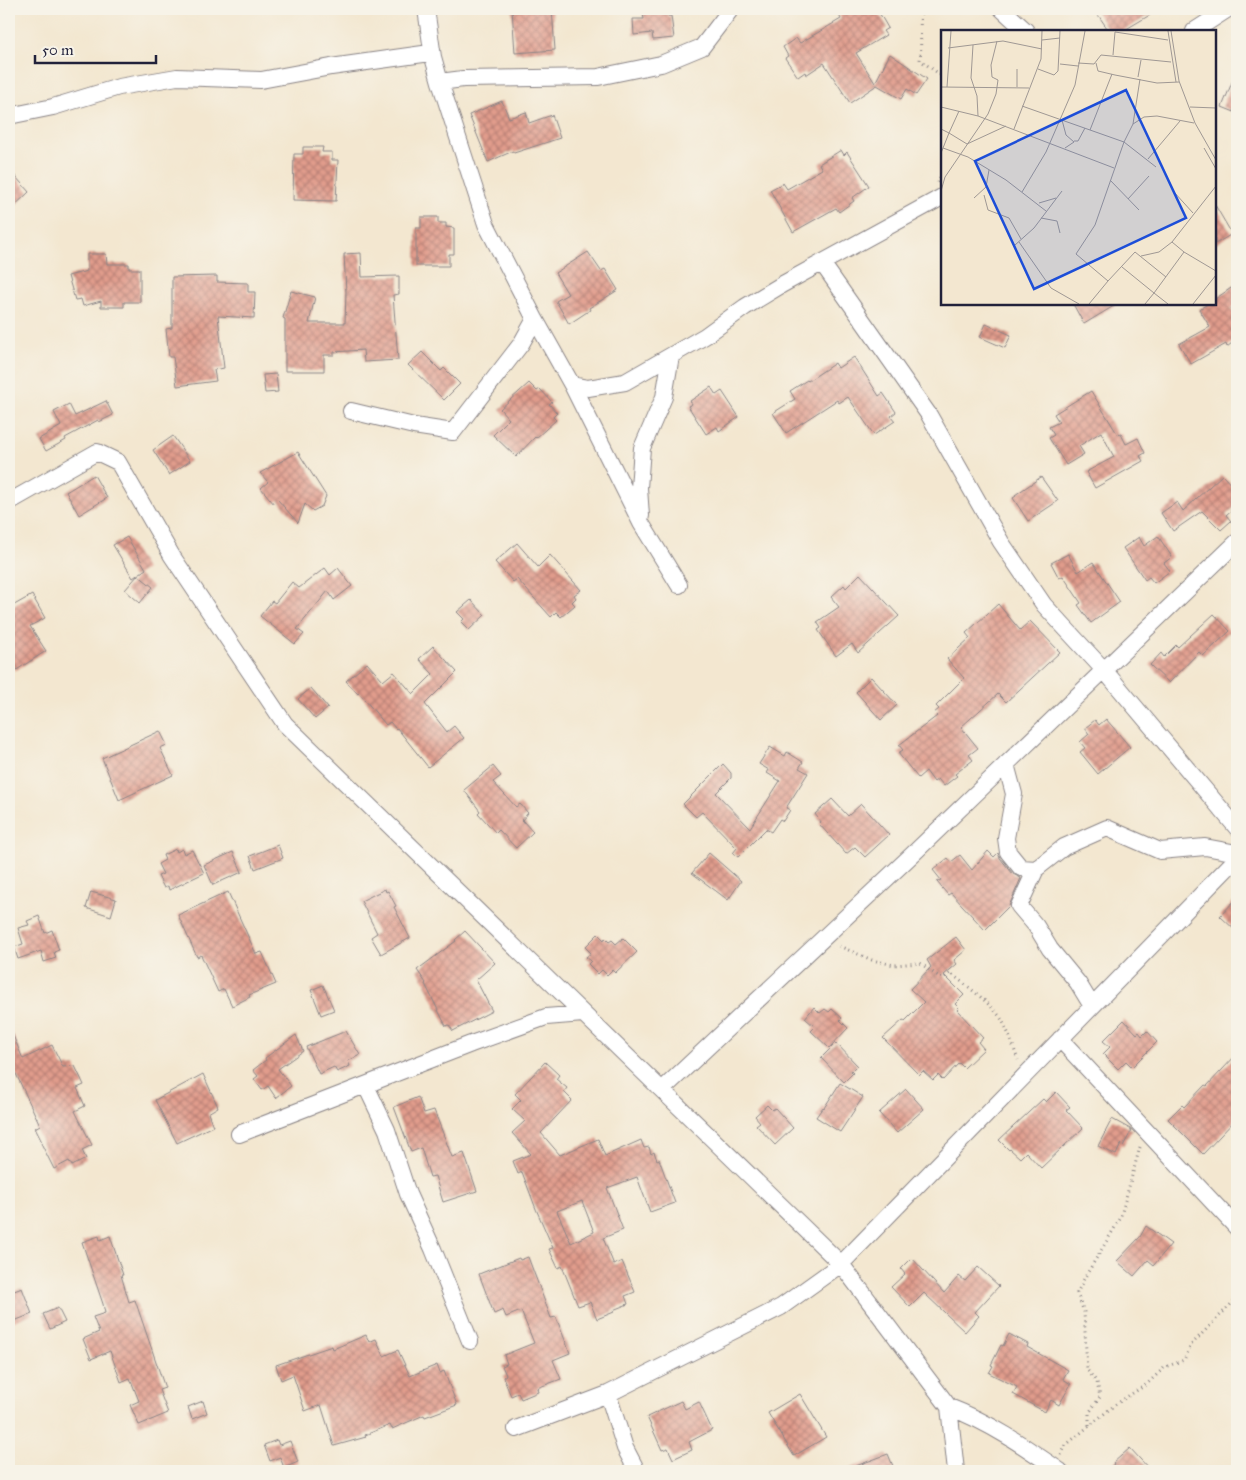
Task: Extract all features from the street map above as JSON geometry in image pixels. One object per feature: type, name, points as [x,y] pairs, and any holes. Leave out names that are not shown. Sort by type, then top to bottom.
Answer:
[{"type":"street","points":[[426,9],[433,57],[486,224],[535,319],[572,385],[642,523],[679,585]]},
{"type":"street","points":[[440,82],[482,79],[598,77],[661,64],[702,47],[731,9]]},
{"type":"street","points":[[1002,9],[1025,30]]},
{"type":"street","points":[[1196,30],[1228,9]]},
{"type":"street","points":[[9,116],[53,107],[119,87],[177,77],[261,80],[331,67],[423,54]]},
{"type":"street","points":[[572,385],[588,388],[625,382],[705,336],[745,307],[941,197]]},
{"type":"street","points":[[822,263],[929,415],[1001,542],[1044,604],[1104,670],[1237,828]]},
{"type":"street","points":[[351,411],[414,426],[453,432],[521,344],[535,319]]},
{"type":"street","points":[[642,523],[639,488],[642,448],[664,397],[671,356]]},
{"type":"street","points":[[9,502],[97,452],[118,462],[172,556],[285,724],[841,1264],[949,1407],[956,1471]]},
{"type":"street","points":[[662,1090],[823,939],[1237,542]]},
{"type":"street","points":[[1006,764],[1014,794],[1006,838],[1008,852],[1021,868],[1036,869]]},
{"type":"street","points":[[1092,1006],[1078,983],[1050,949],[1036,926],[1019,906],[1036,869],[1064,847],[1107,828],[1160,851],[1205,847],[1237,853]]},
{"type":"street","points":[[516,1429],[608,1394],[781,1307],[841,1264],[1237,858]]},
{"type":"street","points":[[239,1134],[546,1017],[584,1014]]},
{"type":"street","points":[[1060,1039],[1237,1228]]},
{"type":"street","points":[[366,1086],[387,1130],[408,1194],[433,1249],[470,1342]]},
{"type":"street","points":[[608,1394],[625,1448],[637,1471]]},
{"type":"street","points":[[949,1407],[974,1416],[1011,1438],[1058,1470]]},
{"type":"path","points":[[921,9],[919,21],[922,42],[920,60],[941,75]]},
{"type":"path","points":[[823,939],[872,960],[894,965],[920,962],[942,979],[950,973],[966,984],[1001,1018],[1010,1036],[1023,1078]]},
{"type":"path","points":[[1089,1425],[1089,1413],[1100,1397],[1097,1382],[1086,1370],[1084,1312],[1077,1294],[1084,1277],[1120,1219],[1144,1129]]},
{"type":"path","points":[[1058,1470],[1066,1445],[1116,1404],[1147,1384],[1165,1367],[1184,1360],[1191,1346],[1237,1298]]},
{"type":"building","points":[[512,9],[552,9],[555,50],[515,53]]},
{"type":"building","points":[[642,9],[668,9],[668,16],[671,16],[674,38],[653,40],[652,33],[634,35],[633,19],[644,19]]},
{"type":"building","points":[[836,9],[877,9],[888,28],[883,31],[886,35],[856,53],[875,83],[890,54],[927,79],[916,95],[907,89],[901,99],[877,85],[850,103],[824,63],[806,75],[805,72],[798,77],[785,58],[788,56],[783,47],[796,38],[800,43],[841,19]]},
{"type":"building","points":[[1094,9],[1160,9],[1125,30],[1108,30]]},
{"type":"building","points":[[1237,70],[1237,113],[1222,107]]},
{"type":"building","points":[[502,101],[509,118],[526,112],[529,123],[552,115],[560,138],[514,153],[513,151],[488,162],[469,115]]},
{"type":"building","points":[[303,147],[323,147],[322,152],[332,152],[332,160],[338,160],[336,201],[293,200],[294,154],[303,154]]},
{"type":"building","points":[[841,150],[844,155],[847,152],[869,186],[852,198],[854,201],[839,212],[836,208],[793,232],[770,190],[783,183],[787,189],[822,169],[819,164]]},
{"type":"building","points":[[9,169],[29,192],[9,211]]},
{"type":"building","points":[[1216,207],[1232,234],[1216,243]]},
{"type":"building","points":[[421,217],[438,217],[438,223],[446,223],[446,227],[454,228],[454,254],[449,254],[449,266],[416,266],[416,228],[421,228]]},
{"type":"building","points":[[588,252],[601,271],[605,269],[618,290],[589,308],[590,310],[569,324],[556,301],[568,294],[555,273]]},
{"type":"building","points":[[361,253],[362,277],[399,276],[399,294],[393,295],[398,360],[364,362],[363,350],[334,352],[334,355],[324,355],[324,371],[285,371],[285,319],[283,318],[291,291],[315,297],[309,323],[345,323],[344,254]]},
{"type":"building","points":[[87,254],[106,254],[107,264],[129,264],[129,269],[140,269],[140,302],[124,302],[124,307],[101,307],[101,301],[83,306],[81,299],[75,300],[68,276],[87,271]]},
{"type":"building","points":[[217,276],[217,282],[248,283],[248,292],[255,292],[254,318],[218,316],[224,368],[214,370],[216,381],[177,386],[173,357],[169,357],[166,329],[172,328],[172,277]]},
{"type":"building","points":[[1237,284],[1237,304],[1231,309],[1237,317],[1237,339],[1227,347],[1226,344],[1191,364],[1179,344],[1210,327],[1199,309],[1206,305],[1216,305],[1216,298]]},
{"type":"building","points":[[1074,305],[1115,305],[1084,324]]},
{"type":"building","points":[[986,324],[1011,335],[1005,348],[980,337]]},
{"type":"building","points":[[422,352],[441,371],[444,368],[460,384],[444,400],[408,365]]},
{"type":"building","points":[[854,357],[879,396],[883,393],[896,412],[891,416],[895,421],[874,435],[848,397],[839,403],[837,400],[786,433],[773,413],[795,399],[790,391],[835,363],[838,368]]},
{"type":"building","points":[[276,374],[278,392],[265,393],[263,375]]},
{"type":"building","points":[[529,383],[537,391],[540,389],[552,402],[549,404],[557,413],[553,417],[556,420],[535,437],[516,457],[493,435],[509,419],[500,409]]},
{"type":"building","points":[[711,387],[716,395],[722,391],[739,417],[719,431],[717,427],[706,434],[688,406],[692,404],[690,401]]},
{"type":"building","points":[[1091,391],[1118,435],[1121,434],[1126,444],[1138,438],[1145,453],[1140,456],[1143,461],[1095,488],[1086,472],[1114,457],[1101,432],[1079,446],[1084,454],[1066,465],[1049,438],[1054,435],[1049,427],[1059,422],[1054,414]]},
{"type":"building","points":[[106,401],[113,415],[99,422],[98,420],[46,451],[39,439],[61,426],[54,412],[69,404],[75,416]]},
{"type":"building","points":[[173,436],[190,461],[169,475],[153,450]]},
{"type":"building","points":[[298,452],[326,496],[322,506],[313,511],[305,504],[298,523],[278,500],[274,504],[261,488],[268,482],[260,473]]},
{"type":"building","points":[[94,475],[107,498],[79,515],[66,492]]},
{"type":"building","points":[[1222,475],[1237,491],[1237,505],[1226,515],[1231,521],[1221,530],[1202,511],[1173,531],[1161,513],[1177,502],[1183,511]]},
{"type":"building","points":[[1041,477],[1058,501],[1028,521],[1013,498]]},
{"type":"building","points":[[1158,536],[1172,557],[1164,563],[1170,571],[1154,583],[1149,577],[1145,580],[1123,548],[1139,537],[1144,546]]},
{"type":"building","points":[[127,537],[146,569],[133,578],[113,545]]},
{"type":"building","points":[[517,543],[538,567],[550,555],[581,590],[574,595],[576,598],[572,602],[575,605],[561,617],[556,612],[551,617],[517,579],[513,582],[495,562]]},
{"type":"building","points":[[1068,554],[1078,572],[1093,562],[1120,602],[1091,623],[1078,605],[1081,603],[1063,576],[1059,578],[1051,563]]},
{"type":"building","points":[[325,568],[330,575],[338,568],[352,586],[334,600],[328,591],[297,629],[304,634],[295,644],[260,616],[272,601],[275,603],[292,582],[299,588]]},
{"type":"building","points":[[860,574],[899,616],[858,653],[852,644],[836,656],[818,630],[821,628],[817,622],[839,607],[831,597],[844,585],[846,588]]},
{"type":"building","points":[[138,575],[153,587],[140,603],[125,590]]},
{"type":"building","points":[[32,595],[45,618],[30,626],[46,651],[15,671],[9,660],[9,608]]},
{"type":"building","points":[[471,600],[485,615],[469,630],[461,622],[464,619],[457,612]]},
{"type":"building","points":[[998,604],[1020,630],[1030,621],[1060,652],[1006,702],[998,694],[961,727],[978,748],[969,755],[973,760],[955,774],[957,776],[944,786],[938,779],[934,782],[926,771],[918,778],[898,753],[903,750],[899,745],[937,716],[934,713],[939,709],[936,706],[964,678],[947,659],[970,638],[966,633]]},
{"type":"building","points":[[1214,614],[1230,631],[1203,656],[1199,652],[1169,683],[1150,665],[1161,653],[1164,657],[1176,645],[1178,647]]},
{"type":"building","points":[[433,646],[457,672],[425,704],[447,732],[454,726],[464,738],[428,767],[397,728],[390,722],[386,725],[359,693],[346,681],[367,663],[383,681],[394,672],[413,694],[433,674],[419,659]]},
{"type":"building","points":[[871,677],[897,705],[881,720],[856,692]]},
{"type":"building","points":[[311,688],[328,708],[315,719],[298,699]]},
{"type":"building","points":[[1106,719],[1130,747],[1098,774],[1080,752],[1085,748],[1080,742],[1089,734],[1085,728],[1095,720],[1099,725]]},
{"type":"building","points":[[160,731],[167,745],[160,748],[173,775],[119,800],[102,758]]},
{"type":"building","points":[[770,747],[785,756],[787,752],[803,762],[799,768],[808,773],[786,808],[790,810],[783,821],[780,819],[771,832],[766,829],[738,857],[733,853],[737,848],[702,812],[696,817],[683,804],[723,764],[731,773],[731,778],[716,793],[750,828],[780,781],[767,773],[769,770],[759,764]]},
{"type":"building","points":[[493,766],[501,776],[493,782],[516,807],[520,804],[528,813],[522,820],[533,832],[516,848],[499,830],[496,833],[478,813],[480,811],[464,790]]},
{"type":"building","points":[[832,799],[848,816],[861,804],[889,835],[865,857],[855,847],[846,854],[819,824],[821,822],[815,814]]},
{"type":"building","points":[[278,845],[283,858],[255,869],[250,856]]},
{"type":"building","points":[[176,849],[177,852],[182,849],[184,854],[192,850],[204,873],[169,890],[168,886],[164,888],[158,876],[163,874],[158,864],[165,860],[163,855]]},
{"type":"building","points":[[988,851],[994,857],[998,853],[1013,874],[1021,878],[1009,906],[985,930],[951,893],[948,895],[937,882],[941,880],[933,870],[948,858],[951,862],[960,855],[972,870]]},
{"type":"building","points":[[233,852],[242,872],[213,885],[204,865]]},
{"type":"building","points":[[709,853],[741,881],[728,900],[692,873]]},
{"type":"building","points":[[385,889],[396,906],[394,907],[410,938],[381,954],[371,937],[377,933],[361,901]]},
{"type":"building","points":[[91,892],[116,899],[111,916],[86,908]]},
{"type":"building","points":[[228,892],[256,954],[262,952],[276,984],[249,995],[250,997],[232,1006],[224,989],[218,992],[201,955],[197,957],[178,915]]},
{"type":"building","points":[[1237,898],[1237,932],[1220,916]]},
{"type":"building","points":[[39,916],[45,933],[52,930],[59,950],[54,952],[56,958],[44,962],[41,951],[18,959],[14,947],[23,944],[18,928],[29,925],[27,921]]},
{"type":"building","points":[[465,931],[495,963],[476,980],[492,1011],[453,1031],[449,1025],[446,1026],[426,983],[417,970],[456,941]]},
{"type":"building","points":[[598,934],[604,940],[605,938],[609,942],[612,940],[616,944],[623,938],[637,952],[615,973],[612,970],[607,975],[602,970],[598,974],[588,964],[591,961],[586,957],[591,953],[585,947]]},
{"type":"building","points":[[956,937],[966,950],[954,960],[957,964],[944,975],[964,995],[955,1004],[959,1008],[957,1010],[983,1038],[978,1042],[984,1049],[964,1068],[959,1063],[943,1080],[938,1075],[933,1080],[923,1071],[919,1075],[883,1038],[903,1020],[905,1021],[924,1002],[910,989],[931,967],[927,960]]},
{"type":"building","points":[[323,985],[334,1010],[321,1015],[311,990]]},
{"type":"building","points":[[814,1007],[820,1013],[825,1009],[829,1012],[832,1009],[842,1018],[840,1020],[848,1028],[829,1048],[811,1031],[815,1027],[805,1018]]},
{"type":"building","points":[[1124,1020],[1137,1034],[1139,1032],[1142,1036],[1147,1031],[1157,1042],[1132,1067],[1126,1061],[1118,1069],[1103,1054],[1110,1047],[1103,1041]]},
{"type":"building","points":[[9,1026],[23,1059],[52,1045],[63,1067],[75,1066],[84,1085],[77,1088],[85,1106],[75,1111],[92,1145],[82,1150],[86,1159],[72,1166],[69,1161],[54,1169],[35,1128],[40,1125],[9,1059]]},
{"type":"building","points":[[346,1031],[360,1055],[348,1061],[350,1066],[337,1072],[334,1067],[319,1074],[306,1047]]},
{"type":"building","points":[[296,1035],[303,1051],[278,1069],[291,1086],[276,1098],[268,1086],[262,1090],[254,1079],[258,1076],[253,1070],[266,1060],[265,1058]]},
{"type":"building","points":[[836,1043],[857,1065],[851,1071],[853,1073],[844,1082],[821,1058]]},
{"type":"building","points":[[1237,1054],[1237,1118],[1203,1154],[1168,1119],[1182,1105],[1184,1107],[1205,1085],[1207,1086]]},
{"type":"building","points":[[545,1062],[559,1075],[556,1079],[567,1088],[564,1092],[572,1100],[541,1133],[560,1155],[598,1139],[605,1156],[641,1140],[644,1148],[649,1147],[651,1154],[654,1152],[657,1160],[659,1159],[675,1203],[650,1212],[637,1177],[607,1188],[623,1230],[603,1238],[614,1265],[622,1261],[635,1292],[625,1296],[628,1304],[597,1319],[590,1302],[578,1306],[562,1266],[558,1268],[549,1249],[553,1248],[522,1172],[518,1174],[513,1161],[531,1154],[512,1133],[525,1121],[512,1109],[521,1100],[515,1094]],"holes":[[[582,1201],[594,1232],[571,1243],[557,1211]]]},
{"type":"building","points":[[203,1074],[218,1107],[208,1113],[213,1126],[177,1143],[155,1100]]},
{"type":"building","points":[[840,1083],[863,1097],[840,1132],[816,1117]]},
{"type":"building","points":[[906,1089],[924,1109],[897,1133],[879,1113]]},
{"type":"building","points":[[1056,1092],[1070,1107],[1066,1110],[1083,1128],[1041,1168],[1026,1152],[1020,1158],[999,1140],[1043,1099],[1046,1102]]},
{"type":"building","points":[[418,1097],[424,1113],[434,1110],[452,1157],[464,1153],[477,1191],[443,1202],[435,1176],[430,1177],[421,1148],[411,1152],[394,1107]]},
{"type":"building","points":[[767,1105],[772,1110],[775,1108],[793,1128],[775,1145],[756,1125],[760,1122],[755,1116]]},
{"type":"building","points":[[1112,1119],[1132,1130],[1123,1146],[1121,1144],[1116,1155],[1098,1146]]},
{"type":"building","points":[[1146,1226],[1171,1244],[1154,1265],[1148,1260],[1134,1276],[1117,1261],[1140,1237]]},
{"type":"building","points":[[99,1236],[100,1240],[110,1236],[123,1275],[121,1275],[129,1302],[135,1300],[165,1388],[159,1390],[168,1413],[139,1425],[130,1405],[139,1401],[130,1378],[121,1382],[110,1351],[91,1359],[83,1339],[99,1332],[93,1317],[105,1313],[82,1242]]},
{"type":"building","points":[[528,1257],[551,1318],[556,1317],[570,1353],[553,1360],[561,1379],[537,1388],[538,1392],[521,1399],[518,1393],[511,1396],[503,1377],[506,1375],[502,1366],[507,1364],[504,1355],[534,1343],[521,1311],[506,1317],[503,1310],[494,1314],[479,1274],[519,1258],[520,1260]]},
{"type":"building","points":[[912,1258],[944,1293],[959,1276],[965,1281],[978,1267],[999,1286],[975,1312],[979,1316],[965,1332],[924,1293],[910,1307],[891,1287],[905,1274],[901,1269]]},
{"type":"building","points":[[22,1288],[32,1314],[9,1323],[9,1293]]},
{"type":"building","points":[[58,1308],[65,1322],[50,1329],[43,1314]]},
{"type":"building","points":[[1009,1334],[1028,1344],[1027,1347],[1068,1370],[1063,1379],[1071,1384],[1059,1405],[1051,1400],[1045,1412],[1013,1394],[1017,1387],[989,1373],[1001,1345],[1003,1346]]},
{"type":"building","points":[[366,1335],[369,1342],[376,1339],[384,1356],[398,1350],[410,1376],[437,1365],[440,1373],[444,1371],[457,1405],[425,1417],[424,1415],[392,1429],[390,1425],[365,1435],[366,1437],[334,1446],[321,1405],[305,1411],[293,1375],[281,1380],[276,1365],[332,1346],[333,1349]]},
{"type":"building","points":[[800,1394],[826,1437],[794,1456],[768,1413]]},
{"type":"building","points":[[203,1401],[207,1413],[192,1419],[188,1407]]},
{"type":"building","points":[[681,1401],[685,1409],[699,1402],[712,1430],[689,1442],[692,1450],[673,1459],[668,1448],[662,1450],[647,1417]]},
{"type":"building","points":[[277,1440],[279,1445],[290,1441],[298,1462],[284,1468],[280,1457],[270,1461],[264,1445]]},
{"type":"building","points":[[1130,1448],[1151,1471],[1106,1471],[1113,1463]]},
{"type":"building","points":[[888,1454],[895,1471],[845,1471],[845,1470]]}]
